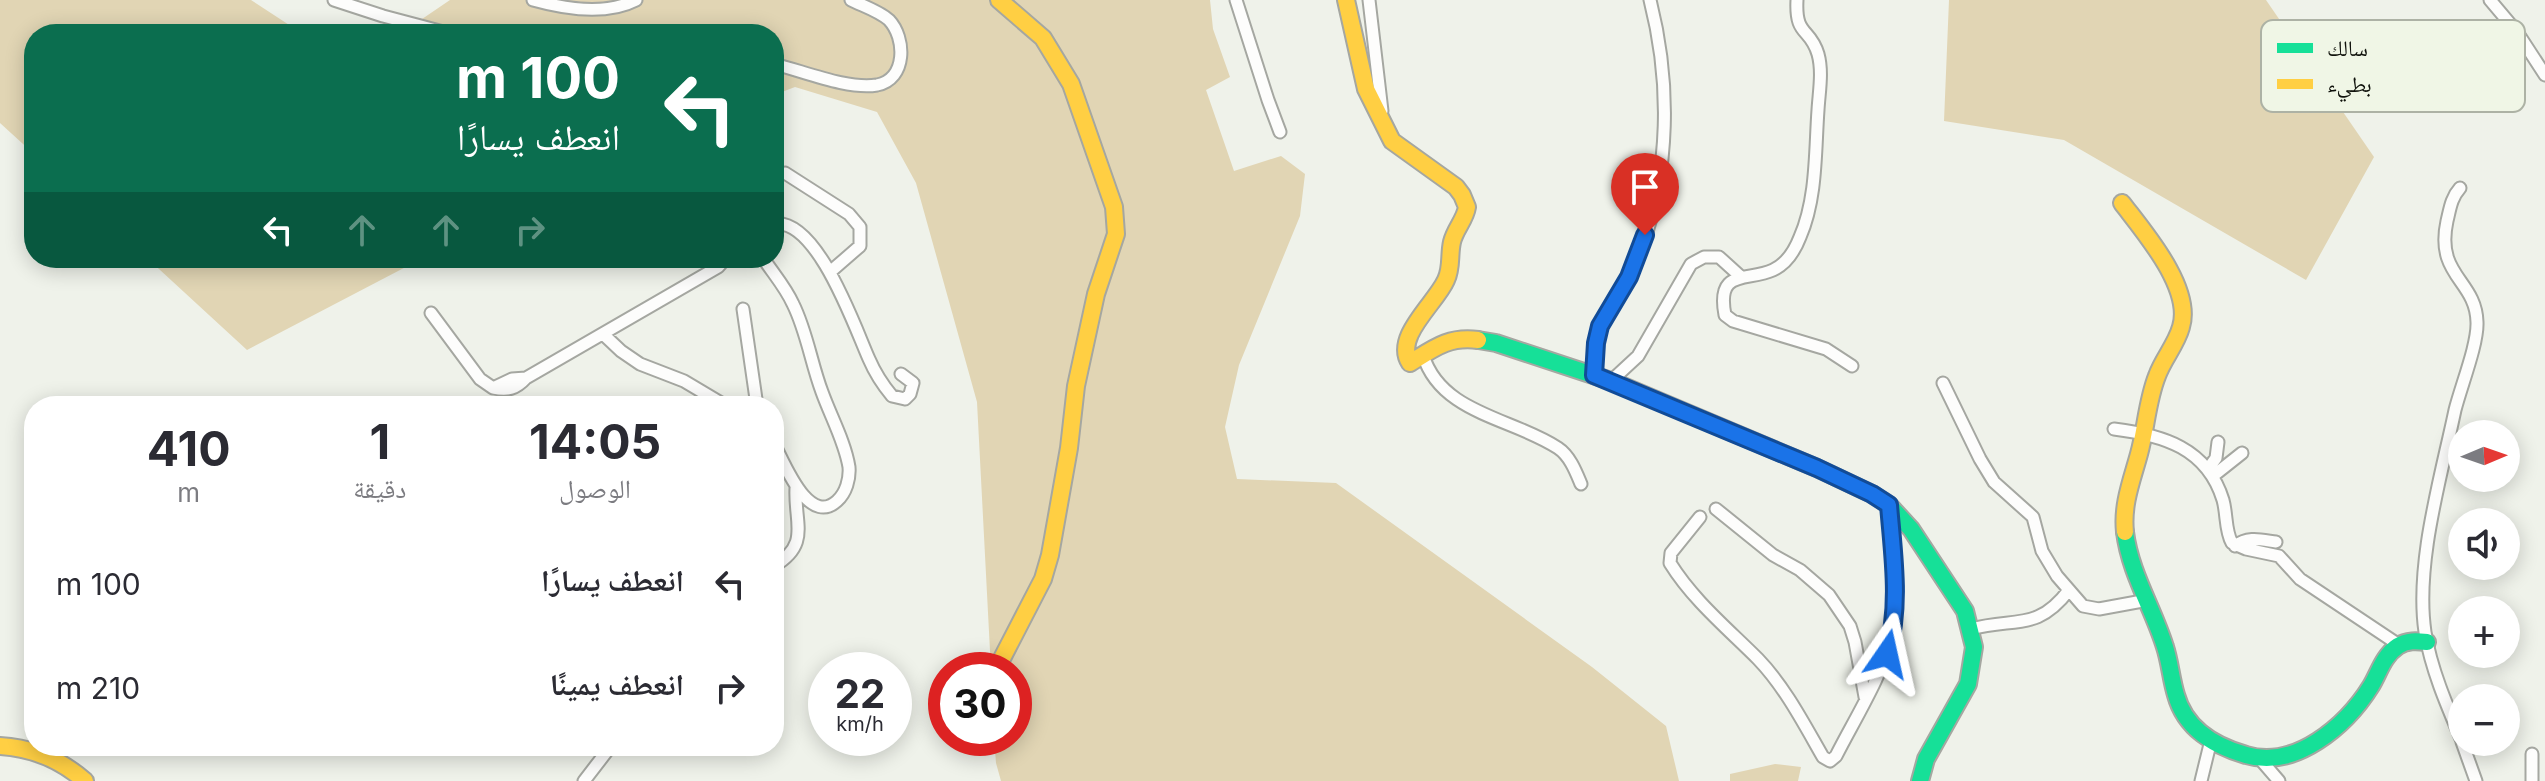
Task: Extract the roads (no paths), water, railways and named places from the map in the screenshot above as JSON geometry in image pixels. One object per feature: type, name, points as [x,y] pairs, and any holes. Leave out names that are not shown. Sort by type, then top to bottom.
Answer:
[{"type":"street","points":[[334,0],[413,24]]},
{"type":"street","points":[[533,0],[569,9],[612,8],[636,0]]},
{"type":"street","points":[[784,66],[858,85],[889,81],[898,67],[902,44],[897,30],[885,17],[851,0]]},
{"type":"street","points":[[999,0],[1043,38],[1071,84],[1114,207],[1116,234],[1096,294],[1076,386],[1069,448],[1050,555],[1043,579],[1005,652]]},
{"type":"street","points":[[1236,0],[1280,132]]},
{"type":"street","points":[[1346,0],[1366,89],[1397,147],[1419,159],[1456,187],[1467,203],[1465,218],[1455,235],[1446,282],[1408,338],[1406,361],[1415,362],[1444,342],[1468,339],[1496,343],[1611,381],[1817,468],[1889,505],[1911,529],[1965,611],[1974,647],[1968,684],[1926,759],[1920,781]]},
{"type":"street","points":[[1369,0],[1383,123]]},
{"type":"street","points":[[1594,375],[1600,326],[1629,277],[1641,249],[1662,165],[1664,81],[1650,0]]},
{"type":"street","points":[[1797,0],[1797,23],[1818,54],[1821,74],[1815,169],[1809,202],[1801,237],[1785,262],[1773,270],[1740,276],[1730,283],[1723,295],[1725,315],[1733,321],[1826,349],[1852,366]]},
{"type":"street","points":[[2490,0],[2507,20]]},
{"type":"street","points":[[2525,44],[2545,75]]},
{"type":"street","points":[[785,173],[849,214],[860,227],[860,246],[830,272]]},
{"type":"street","points":[[2448,706],[2427,642],[2424,589],[2431,530],[2461,386],[2477,329],[2474,307],[2449,265],[2444,250],[2443,237],[2452,200],[2460,188]]},
{"type":"street","points":[[2122,203],[2162,259],[2181,302],[2183,320],[2156,378],[2146,413],[2144,434],[2125,505],[2124,525],[2134,570],[2166,646],[2177,700],[2184,717],[2194,729],[2211,740],[2260,759],[2288,756],[2328,732],[2363,698],[2384,661],[2399,645],[2427,642]]},
{"type":"street","points":[[784,223],[792,227],[830,272],[880,381],[892,396],[905,399],[913,383],[901,374]]},
{"type":"street","points":[[1611,381],[1638,356],[1691,264],[1704,257],[1719,257],[1740,276]]},
{"type":"street","points":[[431,313],[480,379],[493,388],[512,379],[526,378],[716,268]]},
{"type":"street","points":[[770,268],[795,308],[848,464],[848,484],[834,504],[812,504],[796,488],[784,464]]},
{"type":"street","points":[[743,309],[756,396]]},
{"type":"street","points":[[603,334],[640,364],[684,381],[709,396]]},
{"type":"street","points":[[1423,355],[1428,371],[1447,393],[1560,449],[1574,467],[1581,484]]},
{"type":"street","points":[[1943,383],[1994,482],[2033,517],[2042,551],[2083,606],[2090,609],[2148,600]]},
{"type":"street","points":[[2114,429],[2144,434],[2183,448],[2211,473],[2225,507],[2229,538],[2235,546],[2279,556],[2300,579],[2399,645]]},
{"type":"street","points":[[2211,473],[2218,442]]},
{"type":"street","points":[[2211,473],[2242,453]]},
{"type":"street","points":[[784,559],[795,547],[799,536],[796,488]]},
{"type":"street","points":[[1700,517],[1671,553],[1670,563],[1693,595],[1769,672],[1826,760],[1830,761],[1836,756],[1887,654],[1894,620],[1895,576],[1889,505]]},
{"type":"street","points":[[1716,509],[1829,595],[1850,626],[1865,698]]},
{"type":"street","points":[[2235,546],[2251,539],[2276,542]]},
{"type":"street","points":[[1971,629],[2034,620],[2053,607],[2069,590]]},
{"type":"street","points":[[2201,781],[2211,740]]},
{"type":"street","points":[[0,746],[24,748]]},
{"type":"street","points":[[2532,754],[2532,781]]},
{"type":"street","points":[[48,756],[80,778]]},
{"type":"street","points":[[584,781],[603,756]]},
{"type":"street","points":[[2467,756],[2476,781]]},
{"type":"street","points":[[2260,759],[2279,781]]}]
